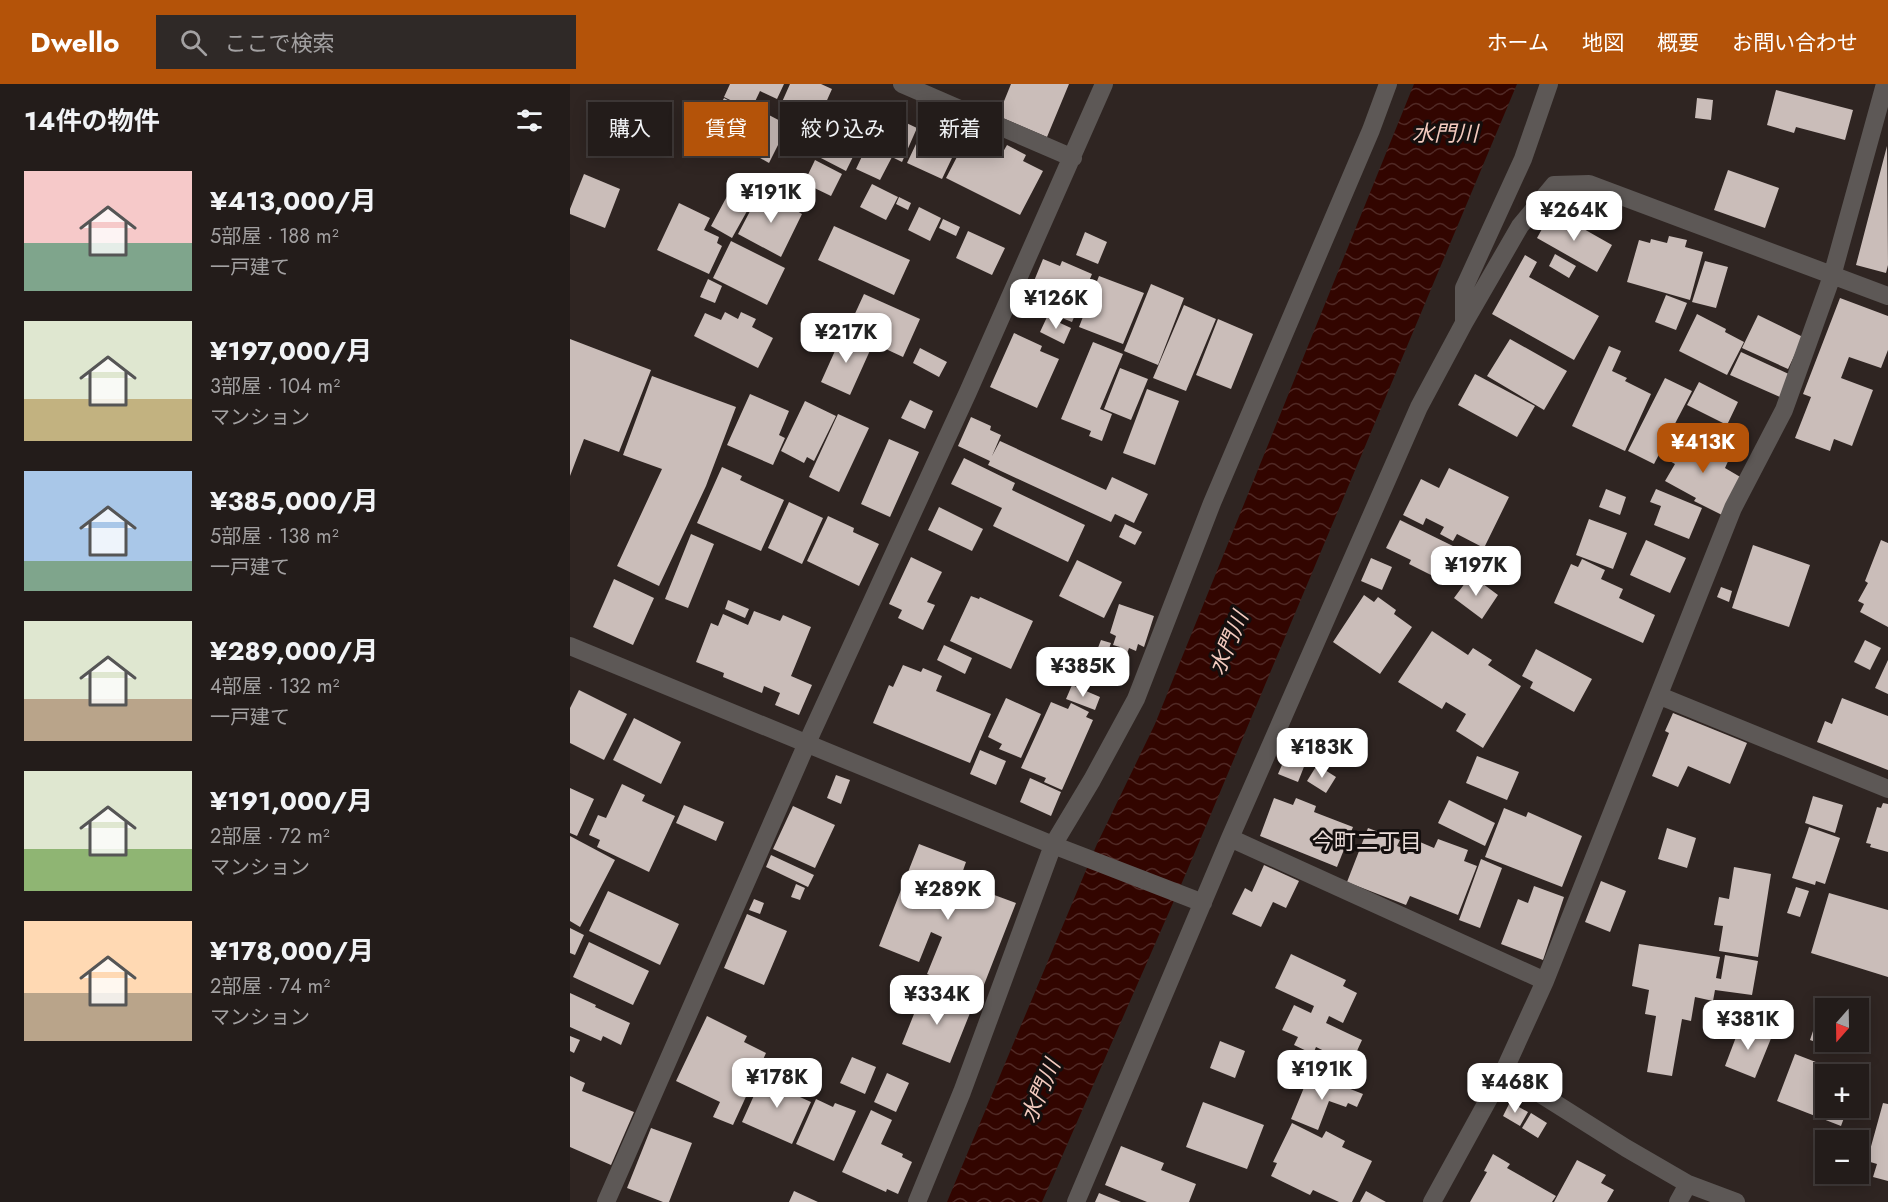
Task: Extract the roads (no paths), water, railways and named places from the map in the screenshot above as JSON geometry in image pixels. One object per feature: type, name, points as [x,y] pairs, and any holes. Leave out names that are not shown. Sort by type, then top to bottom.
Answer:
[{"type":"street","points":[[902,84],[1073,158]]},
{"type":"street","points":[[606,1202],[807,743],[1073,158],[1104,84]]},
{"type":"street","points":[[917,1202],[962,1092],[1053,845],[1136,699],[1212,503],[1371,130],[1388,84]]},
{"type":"street","points":[[1464,323],[1464,288],[1522,159],[1549,84]]},
{"type":"street","points":[[1432,1202],[1504,1071],[1545,981],[1733,508],[1784,410],[1832,276],[1885,84]]},
{"type":"street","points":[[1076,1202],[1230,838],[1419,407],[1520,226],[1554,185],[1589,184],[1888,296]]},
{"type":"street","points":[[570,646],[1053,845],[1203,903]]},
{"type":"street","points":[[1659,696],[1888,789]]},
{"type":"street","points":[[1230,838],[1545,981]]},
{"type":"street","points":[[1504,1071],[1688,1184],[1736,1202]]},
{"type":"street","points":[[1678,1202],[1688,1184]]},
{"type":"water","name":"水門川","points":[[1414,84],[1517,84],[1187,871],[1042,1202],[947,1202],[1097,844],[1155,724]]},
{"type":"district","name":"今町二丁目","points":[[1367,841]]}]
